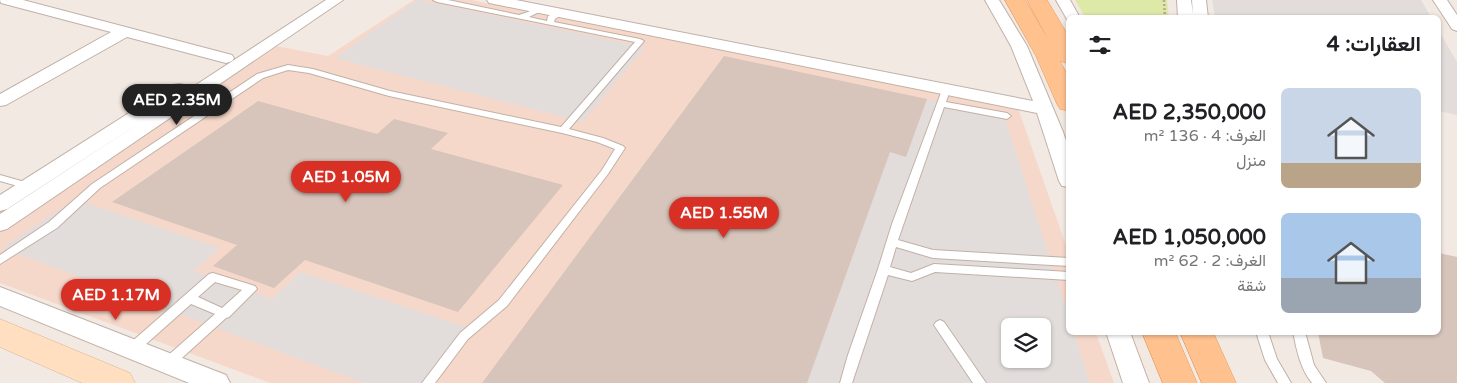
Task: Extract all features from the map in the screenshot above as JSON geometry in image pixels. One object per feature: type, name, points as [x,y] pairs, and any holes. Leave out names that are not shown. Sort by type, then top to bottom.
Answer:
[{"type":"main road","points":[[1015,0],[1047,56],[1066,97]]},
{"type":"main road","points":[[1038,0],[1066,51]]},
{"type":"main road","points":[[0,332],[118,383]]},
{"type":"main road","points":[[1159,335],[1177,378]]},
{"type":"main road","points":[[1198,335],[1216,366]]},
{"type":"street","points":[[6,0],[226,58]]},
{"type":"street","points":[[0,204],[314,0]]},
{"type":"street","points":[[0,224],[336,0]]},
{"type":"street","points":[[494,0],[943,97],[1042,102]]},
{"type":"street","points":[[992,0],[1019,46],[1054,132],[1066,171]]},
{"type":"street","points":[[1063,0],[1071,15]]},
{"type":"street","points":[[1184,0],[1186,15]]},
{"type":"street","points":[[1199,0],[1201,15]]},
{"type":"street","points":[[1440,0],[1457,26]]},
{"type":"street","points":[[556,12],[577,2],[1042,102]]},
{"type":"street","points":[[0,101],[125,31]]},
{"type":"street","points":[[0,296],[217,383]]},
{"type":"street","points":[[1119,335],[1136,383]]},
{"type":"lane","points":[[437,0],[519,18],[556,12],[640,41],[564,130]]},
{"type":"lane","points":[[519,18],[531,14],[538,8]]},
{"type":"lane","points":[[0,260],[53,225],[96,186],[260,76],[288,67],[310,71],[389,93],[564,130],[620,148],[605,172],[503,303],[464,336],[428,383]]},
{"type":"lane","points":[[846,383],[893,242],[897,224],[943,97],[1007,116]]},
{"type":"lane","points":[[0,178],[28,186]]},
{"type":"lane","points":[[893,242],[933,254],[1066,262]]},
{"type":"lane","points":[[884,269],[912,277],[934,268],[1066,276]]},
{"type":"lane","points":[[132,349],[212,277],[251,290],[168,363]]},
{"type":"lane","points":[[189,298],[224,314]]},
{"type":"lane","points":[[940,325],[980,383]]},
{"type":"lane","points":[[1263,335],[1271,360],[1284,383]]},
{"type":"lane","points":[[1300,335],[1304,361],[1312,375],[1320,383]]},
{"type":"path","points":[[1164,0],[1165,15]]},
{"type":"shaded area","points":[[414,0],[471,0],[1018,108],[1066,245],[1066,335],[1097,335],[1114,383],[270,383],[0,283],[0,231],[276,46],[328,56]]},
{"type":"shaded area","points":[[417,0],[645,47],[583,122],[335,58]]},
{"type":"shaded area","points":[[1212,0],[1421,0],[1430,15],[1215,15]]},
{"type":"shaded area","points":[[1441,34],[1457,62],[1457,115],[1441,111]]},
{"type":"shaded area","points":[[927,99],[1004,116],[1066,308],[1066,335],[1075,335],[1090,383],[807,383],[890,152],[906,156]]},
{"type":"shaded area","points":[[75,199],[220,248],[193,271],[272,299],[300,272],[465,327],[421,383],[364,383],[2,248]]},
{"type":"green space","points":[[1075,0],[1167,0],[1169,15],[1084,15]]},
{"type":"building","points":[[724,56],[927,99],[906,157],[890,152],[807,383],[482,383]]},
{"type":"building","points":[[258,101],[377,134],[394,119],[448,133],[431,149],[563,185],[458,312],[305,260],[274,288],[213,266],[237,245],[112,202]]},
{"type":"building","points":[[1441,253],[1457,257],[1457,383],[1385,383],[1371,371],[1323,358],[1319,335],[1441,335]]}]
